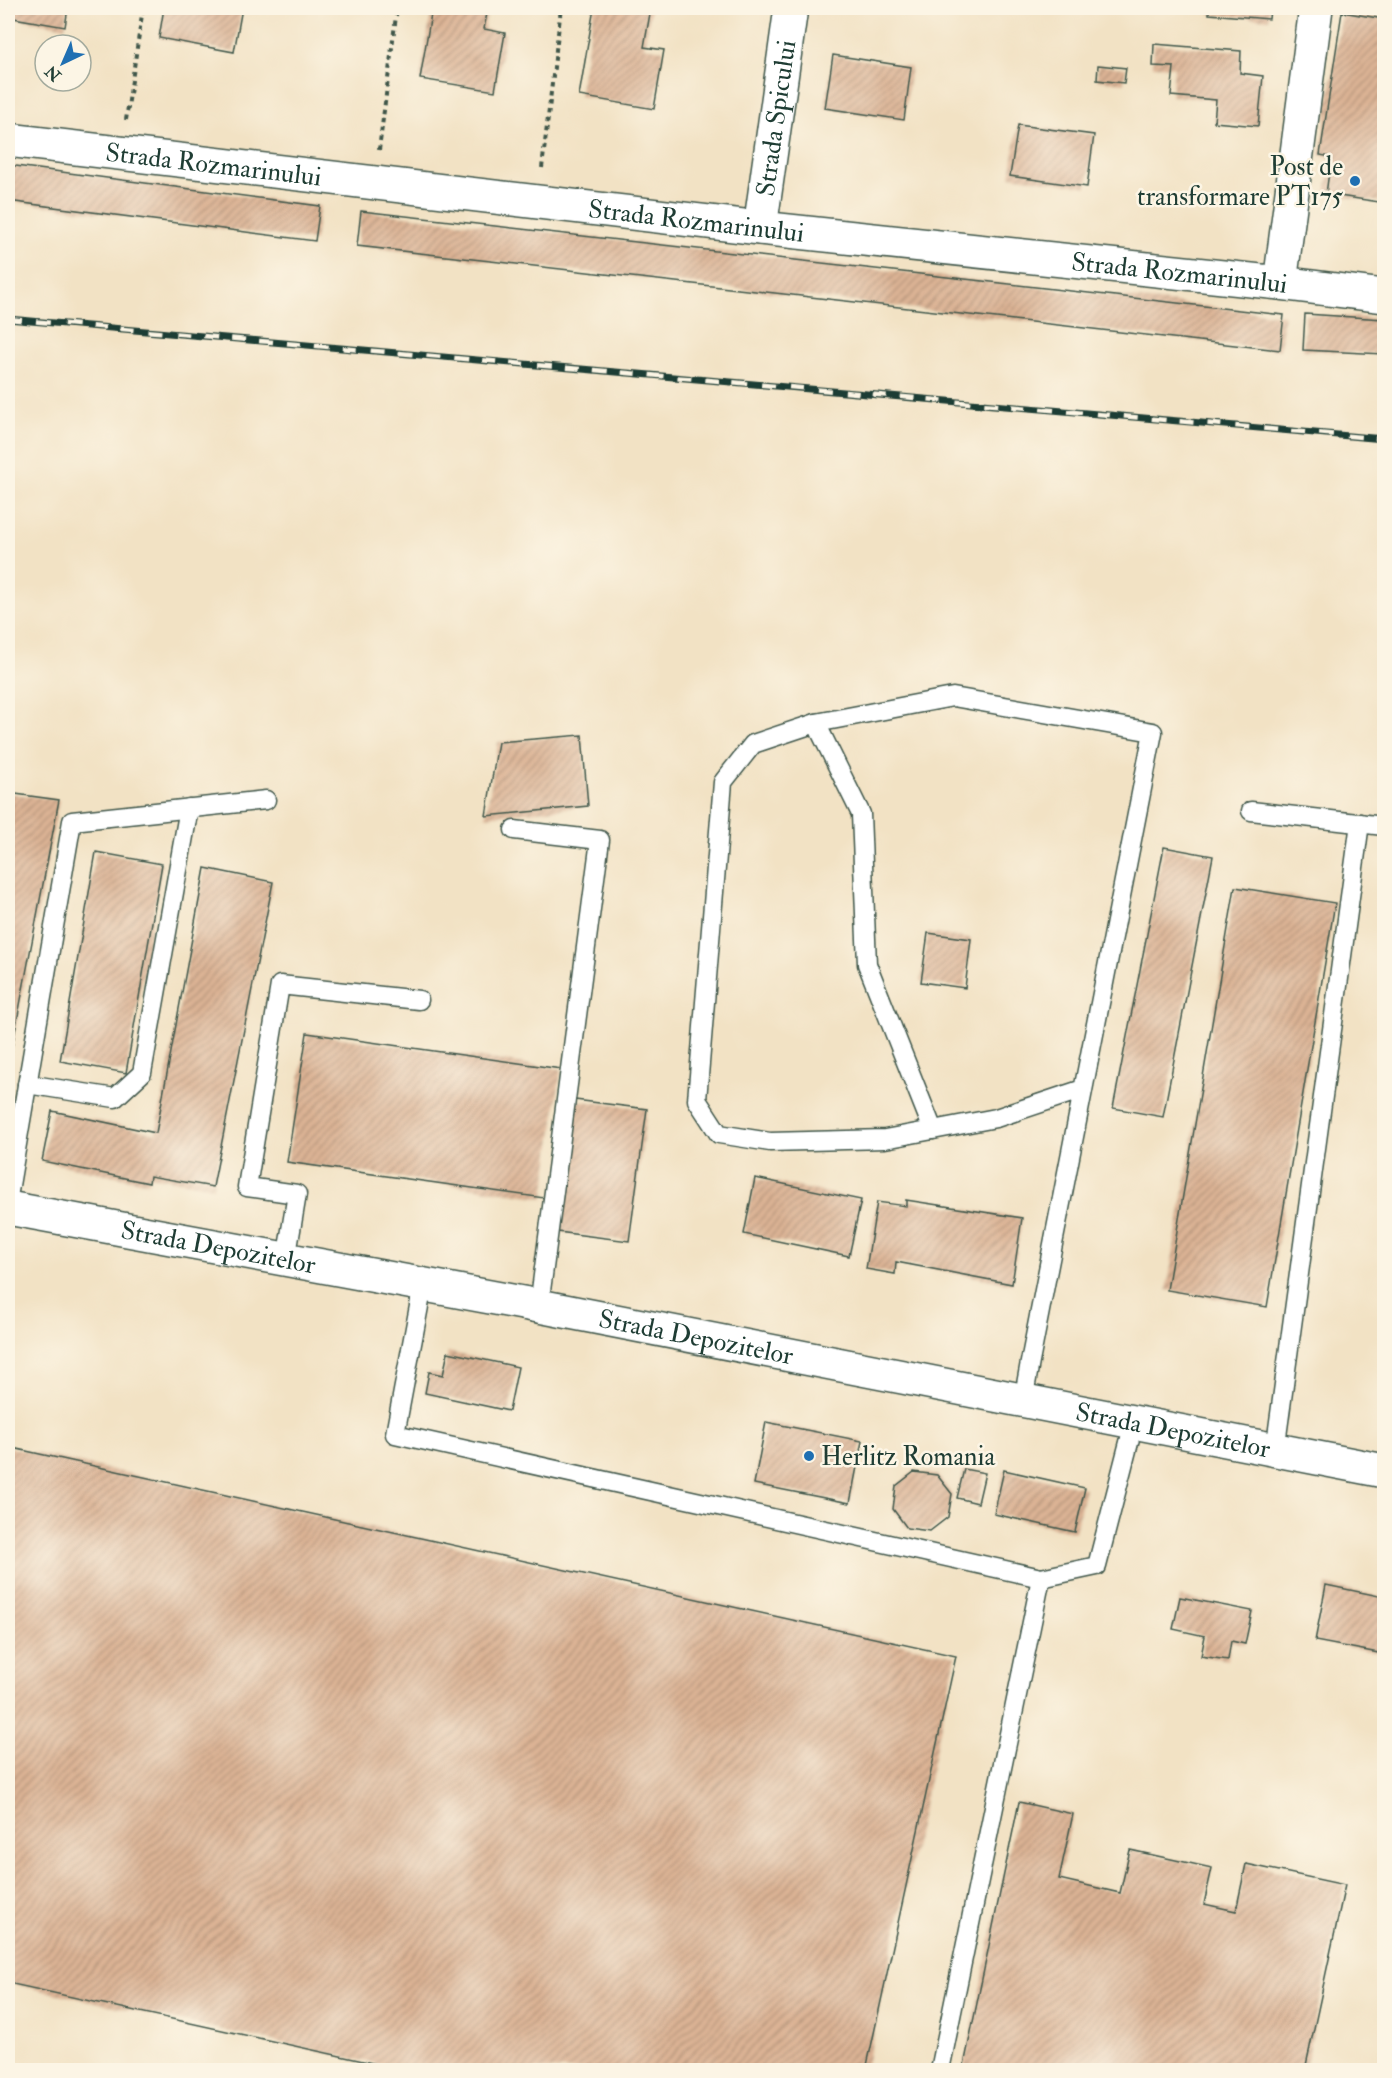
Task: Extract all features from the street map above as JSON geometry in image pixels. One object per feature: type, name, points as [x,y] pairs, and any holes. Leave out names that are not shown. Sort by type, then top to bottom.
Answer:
[{"type":"street","name":"Strada Spicului","points":[[760,228],[791,8]]},
{"type":"street","points":[[1280,283],[1316,8]]},
{"type":"street","name":"Strada Rozmarinului","points":[[8,140],[760,228],[1280,283],[1384,297]]},
{"type":"street","name":"Strada Depozitelor","points":[[8,1209],[539,1306],[1384,1471]]},
{"type":"lane","points":[[1023,1401],[1153,732],[953,697],[816,723],[753,744],[723,782],[697,1100],[719,1134],[770,1142],[885,1140],[996,1118],[1083,1089]]},
{"type":"lane","points":[[816,723],[861,814],[867,964],[933,1130]]},
{"type":"lane","points":[[8,1197],[72,821],[266,800]]},
{"type":"lane","points":[[27,1083],[115,1098],[142,1073],[189,808]]},
{"type":"lane","points":[[1251,811],[1384,825]]},
{"type":"lane","points":[[1275,1451],[1360,823]]},
{"type":"lane","points":[[514,830],[600,840],[539,1306]]},
{"type":"lane","points":[[286,1260],[297,1194],[247,1186],[280,985],[419,1000]]},
{"type":"lane","points":[[423,1285],[395,1434],[1041,1578],[1097,1566],[1134,1423]]},
{"type":"lane","points":[[940,2070],[1041,1578]]},
{"type":"path","points":[[125,128],[143,8]]},
{"type":"path","points":[[378,157],[397,8]]},
{"type":"path","points":[[541,176],[561,8]]},
{"type":"building","points":[[8,8],[68,8],[65,27],[8,17]]},
{"type":"building","points":[[164,8],[242,8],[234,52],[159,38]]},
{"type":"building","points":[[432,8],[488,8],[484,29],[505,33],[495,91],[420,79]]},
{"type":"building","points":[[594,8],[651,8],[644,47],[664,50],[654,109],[579,96]]},
{"type":"building","points":[[1209,8],[1270,8],[1269,19],[1209,14]]},
{"type":"building","points":[[1342,12],[1384,19],[1384,168],[1379,202],[1326,194],[1331,157],[1320,155]]},
{"type":"building","points":[[1154,44],[1241,51],[1240,73],[1263,76],[1258,126],[1214,122],[1216,100],[1171,96],[1174,67],[1153,66]]},
{"type":"building","points":[[833,55],[911,67],[904,120],[825,108]]},
{"type":"building","points":[[1098,65],[1126,68],[1124,83],[1097,80]]},
{"type":"building","points":[[1018,125],[1094,135],[1087,187],[1010,176]]},
{"type":"building","points":[[8,165],[320,206],[315,241],[8,201]]},
{"type":"building","points":[[361,211],[1284,315],[1280,350],[357,246]]},
{"type":"building","points":[[1305,314],[1384,319],[1384,354],[1303,350]]},
{"type":"building","points":[[582,735],[588,806],[486,816],[498,742]]},
{"type":"building","points":[[8,793],[59,800],[9,1063],[8,1063]]},
{"type":"building","points":[[1164,847],[1213,856],[1163,1117],[1113,1108]]},
{"type":"building","points":[[96,852],[162,864],[126,1073],[60,1061]]},
{"type":"building","points":[[205,868],[273,882],[213,1187],[150,1176],[149,1183],[42,1161],[52,1111],[156,1133]]},
{"type":"building","points":[[1235,887],[1335,903],[1267,1307],[1167,1290]]},
{"type":"building","points":[[928,933],[971,939],[965,988],[921,982]]},
{"type":"building","points":[[307,1033],[561,1069],[544,1198],[287,1162]]},
{"type":"building","points":[[575,1100],[647,1109],[629,1241],[558,1232]]},
{"type":"building","points":[[755,1178],[861,1200],[849,1256],[744,1234]]},
{"type":"building","points":[[906,1200],[1022,1218],[1012,1284],[896,1262],[895,1274],[866,1269],[877,1202],[906,1206]]},
{"type":"building","points":[[448,1352],[518,1367],[509,1411],[425,1393],[429,1372],[443,1375]]},
{"type":"building","points":[[766,1422],[862,1441],[850,1503],[754,1484]]},
{"type":"building","points":[[8,1447],[956,1656],[866,2070],[404,2070],[8,1983]]},
{"type":"building","points":[[964,1469],[985,1473],[978,1503],[957,1498]]},
{"type":"building","points":[[1004,1470],[1085,1488],[1075,1532],[994,1514]]},
{"type":"building","points":[[914,1472],[937,1475],[952,1494],[948,1517],[930,1531],[907,1528],[893,1509],[896,1486]]},
{"type":"building","points":[[1326,1585],[1384,1597],[1384,1654],[1315,1641]]},
{"type":"building","points":[[1180,1597],[1252,1611],[1245,1644],[1231,1641],[1228,1660],[1201,1656],[1205,1636],[1173,1629]]},
{"type":"building","points":[[1019,1802],[1073,1814],[1059,1879],[1120,1893],[1130,1850],[1212,1868],[1204,1904],[1236,1911],[1246,1864],[1345,1885],[1305,2070],[963,2070]]},
{"type":"railway","points":[[8,319],[1384,439]]},
{"type":"place","name":"Post de transformare PT175","points":[[1355,181]]},
{"type":"place","name":"Herlitz Romania","points":[[809,1456]]}]
